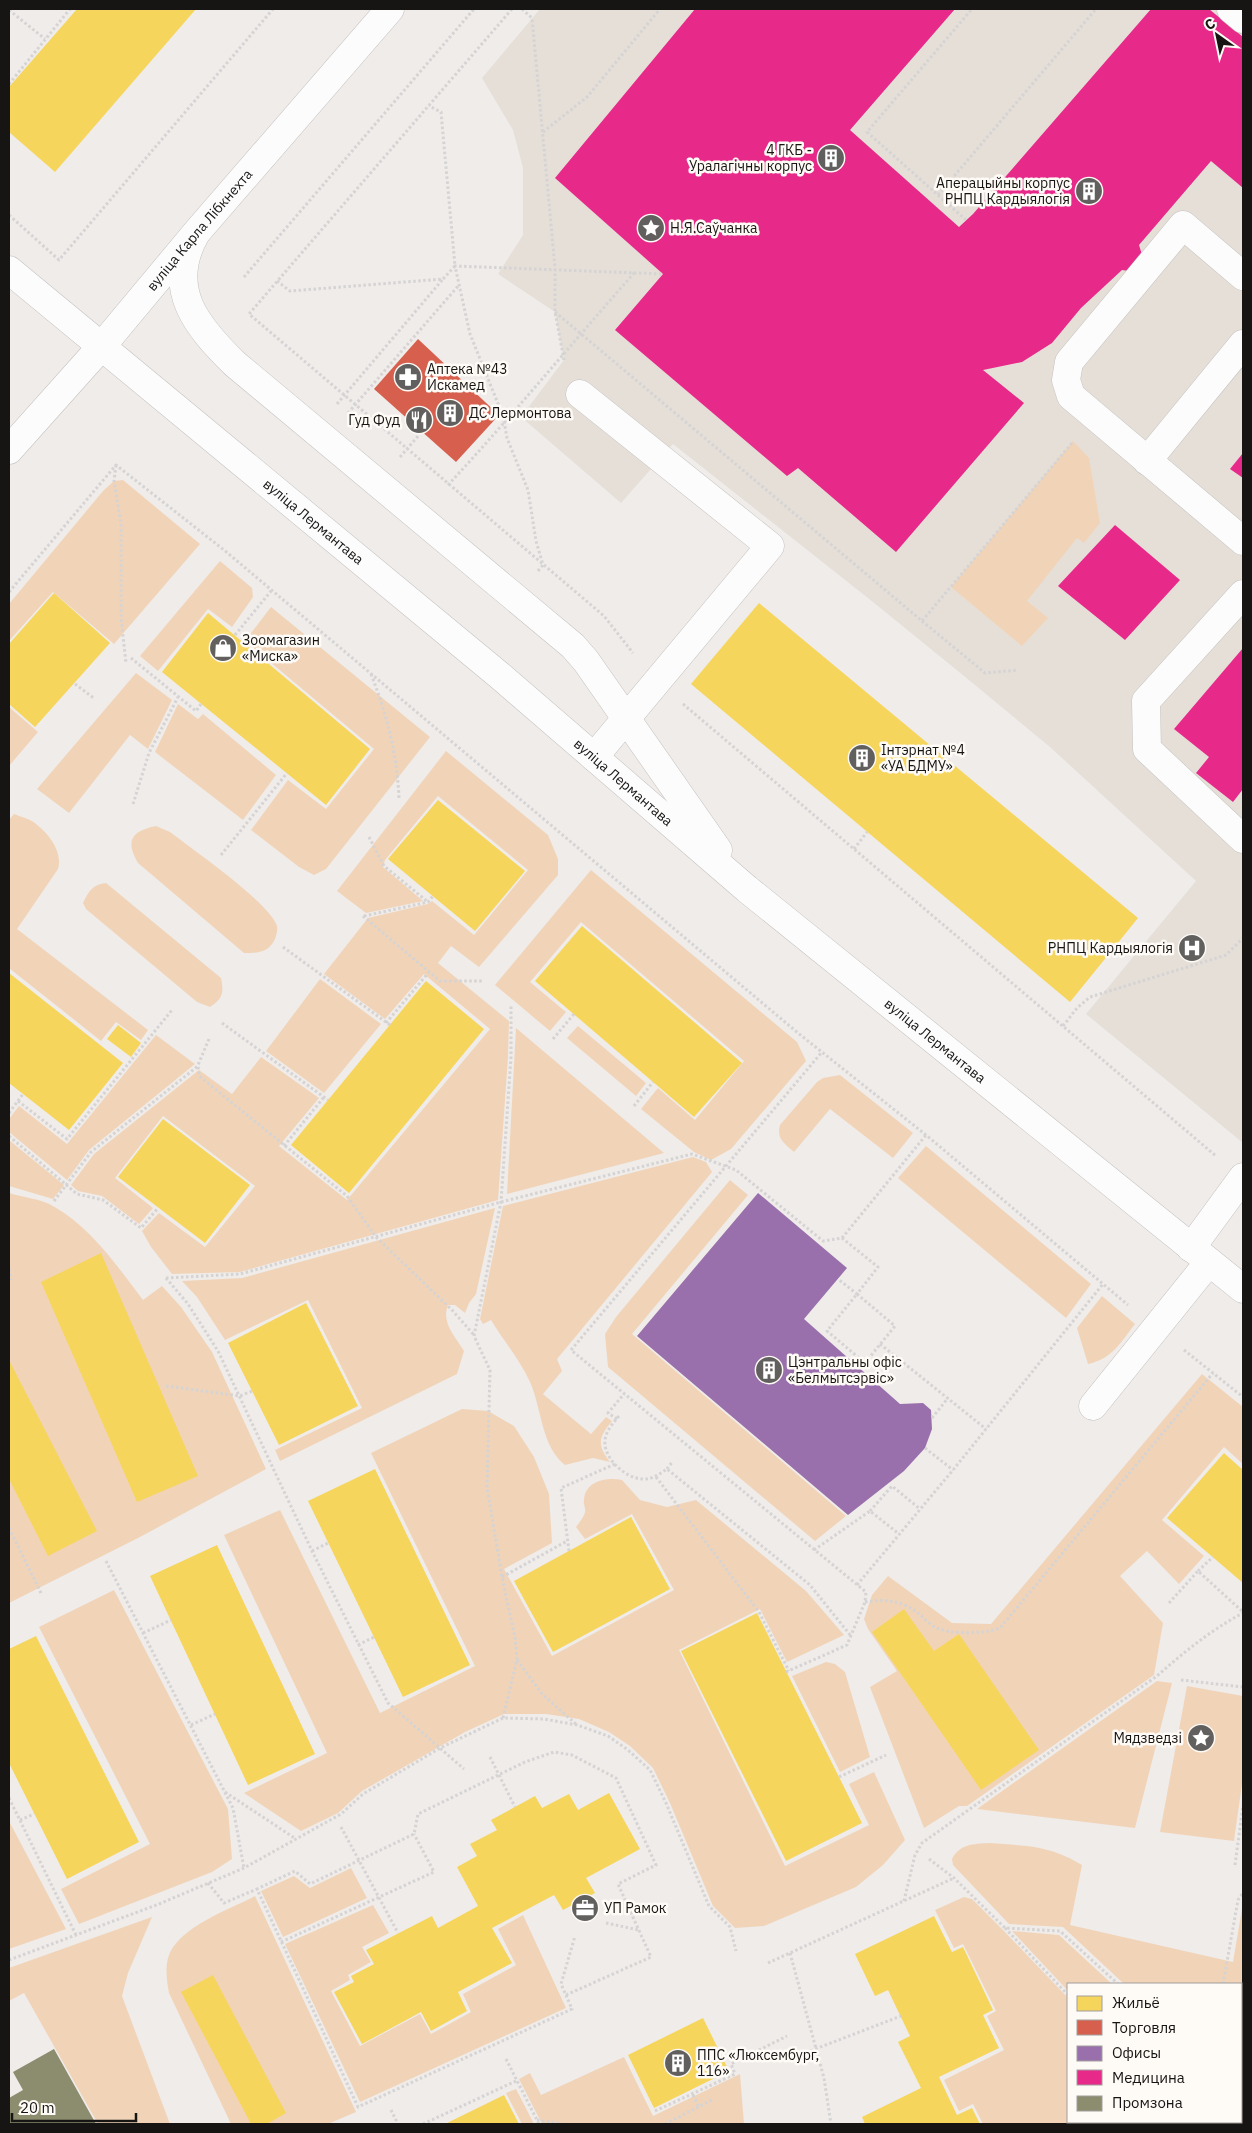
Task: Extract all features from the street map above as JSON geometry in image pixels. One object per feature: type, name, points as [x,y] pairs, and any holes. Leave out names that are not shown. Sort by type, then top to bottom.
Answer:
[{"type":"street","name":"вуліца Карла Лібкнехта","points":[[9,450],[101,347],[196,233],[390,9]]},
{"type":"street","points":[[1231,9],[1243,19]]},
{"type":"street","points":[[1243,276],[1183,225],[1069,362],[1066,380],[1071,396],[1243,541]]},
{"type":"street","points":[[196,233],[184,261],[184,290],[196,318],[219,348],[573,646],[626,717],[706,834],[747,888]]},
{"type":"street","name":"вуліца Лермантава","points":[[9,270],[492,669],[747,888],[1243,1289]]},
{"type":"street","points":[[1147,461],[1243,344]]},
{"type":"street","points":[[580,394],[770,546],[655,681],[594,757]]},
{"type":"street","points":[[1243,594],[1146,701],[1146,710],[1147,749],[1243,839]]},
{"type":"street","points":[[1093,1406],[1156,1327],[1200,1255],[1243,1177]]},
{"type":"path","points":[[9,84],[70,9]]},
{"type":"path","points":[[9,215],[60,260],[273,9]]},
{"type":"path","points":[[244,277],[474,9]]},
{"type":"path","points":[[512,9],[249,314],[354,406],[604,616],[655,681],[1243,1177]]},
{"type":"path","points":[[522,9],[532,18],[554,268],[555,312],[564,360]]},
{"type":"path","points":[[542,133],[587,97],[660,9]]},
{"type":"path","points":[[966,220],[867,132],[972,9]]},
{"type":"path","points":[[938,195],[1096,9]]},
{"type":"path","points":[[9,10],[45,39]]},
{"type":"path","points":[[429,106],[441,112],[454,266],[470,334],[504,416],[507,438],[528,490],[536,541],[543,565]]},
{"type":"path","points":[[454,266],[554,268],[663,274]]},
{"type":"path","points":[[343,396],[454,266]]},
{"type":"path","points":[[448,485],[504,425],[635,272]]},
{"type":"path","points":[[277,281],[290,291],[444,279]]},
{"type":"path","points":[[346,415],[459,285]]},
{"type":"path","points":[[555,312],[985,673],[1018,670]]},
{"type":"path","points":[[922,621],[1094,416]]},
{"type":"path","points":[[398,459],[419,436]]},
{"type":"path","points":[[116,465],[272,590],[822,1052],[926,1135],[1243,1397]]},
{"type":"path","points":[[9,592],[116,465]]},
{"type":"path","points":[[116,465],[114,481],[121,524],[121,618],[126,664]]},
{"type":"path","points":[[235,635],[272,590]]},
{"type":"path","points":[[131,658],[196,711],[201,704]]},
{"type":"path","points":[[371,674],[384,706],[393,740],[400,798]]},
{"type":"path","points":[[75,684],[95,699]]},
{"type":"path","points":[[133,804],[149,753],[178,697]]},
{"type":"path","points":[[222,855],[287,773]]},
{"type":"path","points":[[854,849],[867,832]]},
{"type":"path","points":[[369,837],[384,866],[428,902]]},
{"type":"path","points":[[433,896],[428,902],[363,916],[440,981],[482,981]]},
{"type":"path","points":[[1063,1026],[1077,1008],[1090,997],[1226,955],[1243,938]]},
{"type":"path","points":[[283,947],[388,1024],[429,972]]},
{"type":"path","points":[[474,1336],[501,1202],[511,1057],[511,1005]]},
{"type":"path","points":[[18,1101],[67,1139],[172,1010]]},
{"type":"path","points":[[553,1039],[574,1014]]},
{"type":"path","points":[[222,1024],[326,1099],[284,1146]]},
{"type":"path","points":[[54,1201],[91,1152],[198,1065],[209,1039]]},
{"type":"path","points":[[656,1477],[759,1612],[788,1671],[847,1645],[865,1602],[866,1592],[570,1350],[822,1052]]},
{"type":"path","points":[[198,1065],[199,1076],[347,1196],[376,1237],[452,1310],[474,1336],[490,1370],[487,1486],[516,1659],[503,1718]]},
{"type":"path","points":[[634,1106],[653,1082]]},
{"type":"path","points":[[9,1113],[23,1094]]},
{"type":"path","points":[[464,1769],[388,1703],[312,1551],[218,1351],[188,1304],[166,1278],[240,1274],[501,1202],[692,1154],[736,1170],[823,1242],[842,1238],[926,1135]]},
{"type":"path","points":[[9,1136],[77,1194],[103,1200],[141,1228],[158,1208]]},
{"type":"path","points":[[838,1279],[857,1294],[895,1326],[865,1363],[827,1331],[857,1294],[878,1267],[842,1238]]},
{"type":"path","points":[[9,1269],[11,1280]]},
{"type":"path","points":[[856,1585],[953,1470],[1104,1284]]},
{"type":"path","points":[[880,1344],[986,1429]]},
{"type":"path","points":[[865,1602],[895,1601],[913,1610],[936,1628],[947,1631],[975,1633],[990,1632],[1000,1628],[1213,1373]]},
{"type":"path","points":[[166,1386],[240,1396],[252,1391]]},
{"type":"path","points":[[624,1394],[608,1413],[618,1418],[607,1431],[605,1439],[605,1447],[615,1464],[629,1476],[642,1480],[656,1477],[667,1469],[673,1461]]},
{"type":"path","points":[[932,1418],[948,1398]]},
{"type":"path","points":[[925,1448],[953,1470]]},
{"type":"path","points":[[569,1551],[561,1488],[615,1464]]},
{"type":"path","points":[[667,1469],[810,1584],[852,1636]]},
{"type":"path","points":[[814,1550],[870,1510],[892,1486],[920,1509]]},
{"type":"path","points":[[870,1510],[899,1534]]},
{"type":"path","points":[[9,1528],[42,1593]]},
{"type":"path","points":[[502,1577],[567,1541]]},
{"type":"path","points":[[312,1551],[328,1543]]},
{"type":"path","points":[[1169,1603],[1213,1557]]},
{"type":"path","points":[[106,1561],[234,1808],[244,1868]]},
{"type":"path","points":[[904,1901],[915,1855],[922,1843],[1157,1676],[1184,1651],[1220,1625],[1243,1612],[1198,1571]]},
{"type":"path","points":[[143,1633],[171,1620]]},
{"type":"path","points":[[358,1645],[374,1637]]},
{"type":"path","points":[[516,1659],[543,1695],[577,1725]]},
{"type":"path","points":[[1181,1680],[1243,1688]]},
{"type":"path","points":[[190,1725],[215,1714]]},
{"type":"path","points":[[9,1960],[244,1868],[341,1814],[363,1794],[440,1748],[503,1718],[544,1719],[577,1725],[608,1736],[628,1750],[650,1770],[710,1906],[730,1927],[736,1951]]},
{"type":"path","points":[[281,1942],[434,1872],[414,1834],[418,1814],[525,1762],[554,1752],[572,1755],[616,1778],[656,1865],[618,1884],[651,1957],[566,1995]]},
{"type":"path","points":[[839,1777],[886,1755]]},
{"type":"path","points":[[490,1757],[515,1807]]},
{"type":"path","points":[[225,1791],[296,1839]]},
{"type":"path","points":[[9,1798],[76,1935]]},
{"type":"path","points":[[1235,1865],[1243,1805]]},
{"type":"path","points":[[20,1820],[34,1814]]},
{"type":"path","points":[[341,1827],[398,1933]]},
{"type":"path","points":[[208,1883],[224,1904],[295,1871],[310,1884],[414,1834]]},
{"type":"path","points":[[929,1859],[954,1878],[1005,1928],[1067,1994]]},
{"type":"path","points":[[768,1963],[954,1878]]},
{"type":"path","points":[[257,1889],[358,2107],[572,2009],[561,1984],[575,1936]]},
{"type":"path","points":[[1223,1983],[1238,1900],[1243,1893]]},
{"type":"path","points":[[606,1923],[639,1930]]},
{"type":"path","points":[[1005,1928],[1060,1931],[1117,1983]]},
{"type":"path","points":[[790,1953],[824,2078],[831,2124]]},
{"type":"path","points":[[792,2058],[901,2016]]},
{"type":"path","points":[[655,2111],[735,2074],[731,2064],[787,2036]]},
{"type":"path","points":[[506,2059],[539,2124]]},
{"type":"path","points":[[423,2124],[516,2081]]},
{"type":"path","points":[[693,2095],[699,2107]]},
{"type":"path","points":[[665,2124],[714,2099]]},
{"type":"path","points":[[391,2110],[398,2124]]},
{"type":"path","points":[[536,2120],[563,2124]]},
{"type":"shaded area","points":[[540,9],[1243,9],[1243,1143],[1086,1014],[1196,881],[1050,747],[873,602],[673,444],[621,503],[521,417],[564,360],[555,312],[498,274],[523,235],[523,168],[513,130],[482,78]]},
{"type":"shaded area","points":[[1073,441],[1089,458],[1100,523],[1084,543],[1077,538],[1027,601],[1048,618],[1022,646],[951,587]]},
{"type":"shaded area","points":[[123,480],[200,544],[114,644],[53,592],[9,641],[9,604],[103,491],[114,481]]},
{"type":"shaded area","points":[[220,561],[252,588],[253,597],[232,627],[208,609],[158,671],[140,656]]},
{"type":"shaded area","points":[[271,607],[430,737],[326,869],[314,875],[299,867],[251,830],[288,780],[326,809],[374,749],[245,641]]},
{"type":"shaded area","points":[[136,673],[172,700],[148,749],[130,735],[69,813],[37,789]]},
{"type":"shaded area","points":[[178,704],[198,719],[203,714],[276,775],[243,820],[155,752]]},
{"type":"shaded area","points":[[9,707],[38,732],[9,766]]},
{"type":"shaded area","points":[[446,751],[548,835],[558,859],[558,875],[479,967],[451,946],[438,963],[509,1021],[498,1200],[240,1272],[172,1274],[151,1247],[142,1231],[159,1213],[205,1247],[255,1186],[163,1116],[115,1178],[153,1208],[139,1224],[102,1196],[78,1191],[71,1185],[94,1154],[199,1070],[232,1094],[261,1057],[319,1098],[279,1146],[347,1200],[490,1029],[424,974],[385,1019],[324,974],[368,918],[428,904],[432,901],[474,935],[528,870],[438,796],[385,860],[383,867],[423,901],[366,913],[337,891]]},
{"type":"shaded area","points":[[14,814],[31,821],[46,833],[57,850],[59,863],[58,869],[17,929],[148,1030],[141,1040],[116,1022],[101,1041],[9,968],[9,820]]},
{"type":"shaded area","points":[[156,826],[170,832],[229,877],[260,904],[277,926],[274,941],[268,948],[257,952],[244,953],[138,863],[132,849],[131,843],[133,838],[141,831]]},
{"type":"shaded area","points":[[591,870],[797,1042],[806,1061],[731,1149],[711,1160],[694,1152],[641,1109],[658,1088],[695,1120],[744,1061],[581,922],[530,982],[566,1012],[550,1031],[495,985]]},
{"type":"shaded area","points":[[106,883],[221,978],[222,995],[218,1001],[210,1007],[197,1002],[86,909],[83,903],[89,892],[94,887]]},
{"type":"shaded area","points":[[320,979],[381,1024],[324,1093],[266,1051]]},
{"type":"shaded area","points":[[578,1026],[646,1083],[636,1096],[567,1038]]},
{"type":"shaded area","points":[[516,1028],[664,1153],[507,1194]]},
{"type":"shaded area","points":[[156,1035],[195,1064],[89,1150],[67,1180],[9,1132],[9,1119],[19,1106],[67,1144]]},
{"type":"shaded area","points":[[840,1075],[913,1133],[893,1158],[830,1109],[794,1152],[780,1138],[780,1125],[817,1082],[823,1078]]},
{"type":"shaded area","points":[[9,1140],[64,1185],[53,1199],[9,1186]]},
{"type":"shaded area","points":[[926,1146],[1091,1284],[1066,1318],[898,1178]]},
{"type":"shaded area","points":[[693,1157],[706,1162],[712,1172],[557,1359],[562,1371],[543,1394],[591,1434],[606,1417],[612,1421],[604,1432],[601,1442],[603,1451],[610,1462],[593,1458],[565,1465],[551,1448],[530,1382],[521,1366],[491,1320],[483,1324],[480,1319],[503,1206]]},
{"type":"shaded area","points":[[730,1180],[748,1195],[632,1334],[846,1516],[815,1541],[608,1367],[605,1334],[616,1317]]},
{"type":"shaded area","points":[[9,1193],[48,1204],[67,1215],[102,1248],[143,1300],[162,1286],[181,1307],[212,1352],[266,1469],[140,1537],[9,1603]]},
{"type":"shaded area","points":[[495,1208],[476,1294],[469,1303],[465,1313],[455,1305],[448,1305],[446,1312],[450,1329],[464,1351],[457,1374],[280,1461],[275,1450],[362,1408],[308,1300],[225,1340],[197,1297],[182,1281],[242,1278]]},
{"type":"shaded area","points":[[1102,1296],[1135,1324],[1110,1354],[1088,1364],[1077,1328]]},
{"type":"shaded area","points":[[1202,1374],[1243,1407],[1243,1464],[1224,1447],[1162,1520],[1204,1556],[1179,1584],[1147,1551],[1120,1576],[1163,1623],[1154,1675],[967,1806],[959,1806],[924,1828],[870,1687],[897,1671],[868,1629],[864,1619],[872,1595],[888,1576],[952,1623],[991,1624]]},
{"type":"shaded area","points":[[462,1409],[488,1411],[514,1426],[534,1457],[549,1494],[552,1543],[504,1569],[552,1656],[674,1590],[632,1514],[585,1539],[576,1527],[585,1511],[584,1500],[588,1488],[604,1480],[622,1480],[640,1500],[667,1507],[696,1500],[806,1591],[844,1635],[787,1662],[760,1609],[679,1650],[785,1866],[869,1825],[849,1784],[874,1772],[905,1840],[883,1865],[856,1887],[764,1926],[735,1928],[713,1906],[670,1803],[653,1768],[630,1746],[609,1732],[579,1719],[546,1714],[504,1714],[465,1732],[362,1791],[338,1813],[301,1831],[244,1793],[327,1753],[224,1535],[280,1510],[380,1713],[475,1666],[371,1453]]},
{"type":"shaded area","points":[[114,1590],[228,1809],[232,1859],[212,1872],[79,1924],[61,1889],[150,1844],[39,1627]]},
{"type":"shaded area","points":[[826,1662],[835,1664],[845,1672],[870,1757],[840,1772],[792,1676]]},
{"type":"shaded area","points":[[1157,1681],[1172,1683],[1135,1828],[977,1809]]},
{"type":"shaded area","points":[[1187,1686],[1243,1696],[1243,1777],[1234,1841],[1160,1832]]},
{"type":"shaded area","points":[[9,1821],[66,1929],[9,1949]]},
{"type":"shaded area","points":[[989,1843],[1048,1850],[1070,1858],[1082,1865],[1070,1925],[1233,1962],[1243,1903],[1243,2104],[1242,1983],[1123,1983],[1063,1927],[1009,1924],[953,1865],[952,1859],[955,1854],[959,1850],[972,1845]]},
{"type":"shaded area","points":[[351,1868],[367,1898],[283,1937],[261,1891],[294,1876],[310,1888]]},
{"type":"shaded area","points":[[255,1896],[356,2112],[328,2124],[231,2124],[169,1993],[166,1971],[168,1958],[173,1947],[193,1928]]},
{"type":"shaded area","points":[[964,1897],[972,1899],[1067,1997],[1067,2123],[1177,2124],[983,2124],[973,2104],[959,2111],[944,2080],[1004,2050],[987,2016],[996,2011],[963,1944],[954,1948],[935,1910]]},
{"type":"shaded area","points":[[373,1905],[389,1933],[362,1947],[371,1962],[348,1975],[350,1980],[331,1991],[360,2046],[420,2014],[431,2034],[471,2012],[463,1994],[516,1965],[498,1929],[523,1915],[566,2008],[360,2102],[285,1944]]},
{"type":"shaded area","points":[[152,1917],[128,1973],[122,1996],[170,2124],[98,2124],[24,1993],[9,2001],[9,1968]]},
{"type":"shaded area","points":[[1012,1931],[1059,1935],[1111,1983],[1067,1983],[1067,1990]]},
{"type":"shaded area","points":[[624,2057],[653,2116],[740,2074],[744,2124],[542,2124],[519,2079],[530,2073],[541,2095]]},
{"type":"shaded area","points":[[516,2089],[534,2124],[522,2124],[506,2093]]},
{"type":"building: Жильё","points":[[77,9],[196,9],[55,172],[9,132],[9,87]]},
{"type":"building: Жильё","points":[[54,593],[110,643],[35,727],[9,704],[9,644]]},
{"type":"building: Жильё","name":"Інтэрнат №4 «УА БДМУ»","points":[[759,603],[1138,918],[1070,1002],[691,684]]},
{"type":"building: Жильё","points":[[208,613],[370,749],[326,805],[162,672]]},
{"type":"building: Жильё","points":[[438,800],[525,871],[475,931],[388,859]]},
{"type":"building: Жильё","points":[[582,926],[742,1063],[694,1117],[535,981]]},
{"type":"building: Жильё","points":[[9,973],[123,1063],[69,1130],[9,1083]]},
{"type":"building: Жильё","points":[[426,981],[484,1029],[349,1193],[291,1145]]},
{"type":"building: Жильё","points":[[118,1025],[141,1043],[131,1057],[107,1039]]},
{"type":"building: Жильё","points":[[163,1119],[250,1185],[205,1243],[118,1177]]},
{"type":"building: Жильё","points":[[101,1253],[198,1476],[137,1502],[41,1282]]},
{"type":"building: Жильё","points":[[306,1303],[358,1406],[279,1445],[228,1343]]},
{"type":"building: Жильё","points":[[9,1360],[97,1531],[48,1556],[9,1479]]},
{"type":"building: Жильё","points":[[1224,1453],[1243,1470],[1243,1583],[1167,1518]]},
{"type":"building: Жильё","points":[[375,1469],[470,1665],[403,1697],[308,1501]]},
{"type":"building: Жильё","points":[[631,1517],[670,1589],[553,1652],[514,1581]]},
{"type":"building: Жильё","points":[[217,1545],[315,1754],[248,1785],[150,1576]]},
{"type":"building: Жильё","points":[[904,1609],[934,1651],[959,1634],[1039,1750],[981,1790],[872,1632]]},
{"type":"building: Жильё","points":[[757,1613],[862,1823],[786,1861],[681,1651]]},
{"type":"building: Жильё","points":[[36,1636],[139,1842],[67,1879],[9,1763],[9,1649]]},
{"type":"building: Жильё","points":[[609,1793],[640,1849],[586,1878],[595,1893],[563,1910],[554,1895],[492,1928],[512,1963],[458,1992],[467,2011],[431,2031],[421,2012],[362,2044],[334,1992],[354,1982],[351,1976],[374,1964],[366,1950],[432,1916],[438,1928],[478,1906],[457,1867],[477,1856],[470,1844],[497,1830],[491,1820],[535,1796],[542,1808],[569,1794],[578,1810]]},
{"type":"building: Жильё","points":[[934,1916],[952,1952],[963,1947],[993,2010],[983,2015],[999,2048],[939,2077],[957,2115],[972,2108],[980,2124],[865,2124],[862,2117],[921,2088],[898,2042],[910,2036],[888,1990],[875,1996],[855,1954]]},
{"type":"building: Жильё","points":[[213,1975],[286,2113],[267,2124],[251,2124],[181,1992]]},
{"type":"building: Жильё","name":"ППС «Люксембург, 116»","points":[[703,2018],[729,2071],[654,2108],[628,2055]]},
{"type":"building: Жильё","points":[[504,2095],[519,2124],[445,2124]]},
{"type":"building: Торговля","name":"ДС Лермонтова","points":[[418,339],[499,415],[456,462],[374,389]]},
{"type":"building: Офисы","name":"Цэнтральны офiс «Белмытсэрвіс»","points":[[758,1193],[847,1268],[804,1319],[900,1404],[923,1403],[931,1410],[932,1429],[925,1448],[904,1471],[848,1515],[637,1336]]},
{"type":"building: Медицина","points":[[695,9],[955,9],[850,130],[959,227],[973,214],[1151,9],[1209,9],[1243,37],[1243,188],[1211,161],[1139,245],[1143,258],[1129,271],[1122,270],[1081,308],[1052,343],[1022,362],[983,370],[1024,403],[896,552],[798,468],[787,476],[615,330],[663,274],[555,178]]},
{"type":"building: Медицина","points":[[1243,453],[1243,478],[1230,469]]},
{"type":"building: Медицина","points":[[1115,525],[1180,580],[1125,640],[1058,586]]},
{"type":"building: Медицина","points":[[1243,648],[1243,789],[1233,802],[1196,773],[1209,757],[1174,729]]},
{"type":"building: Промзона","points":[[54,2049],[96,2124],[9,2124],[9,2098],[23,2090],[13,2072]]},
{"type":"place","name":"4 ГКБ - Уралагічны корпус","points":[[831,158]]},
{"type":"place","name":"Аперацыйны корпус РНПЦ Кардыялогія","points":[[1089,191]]},
{"type":"place","name":"Н.Я.Саўчанка","points":[[651,228]]},
{"type":"place","name":"Аптека №43 Искамед","points":[[408,377]]},
{"type":"place","name":"ДС Лермонтова","points":[[450,413]]},
{"type":"place","name":"Гуд Фуд","points":[[419,420]]},
{"type":"place","name":"Зоомагазин «Миска»","points":[[223,648]]},
{"type":"place","name":"Інтэрнат №4 «УА БДМУ»","points":[[862,758]]},
{"type":"place","name":"РНПЦ Кардыялогія","points":[[1192,948]]},
{"type":"place","name":"Цэнтральны офiс «Белмытсэрвіс»","points":[[769,1370]]},
{"type":"place","name":"Мядзведзі","points":[[1201,1738]]},
{"type":"place","name":"УП Рамок","points":[[585,1908]]},
{"type":"place","name":"ППС «Люксембург, 116»","points":[[678,2063]]}]
